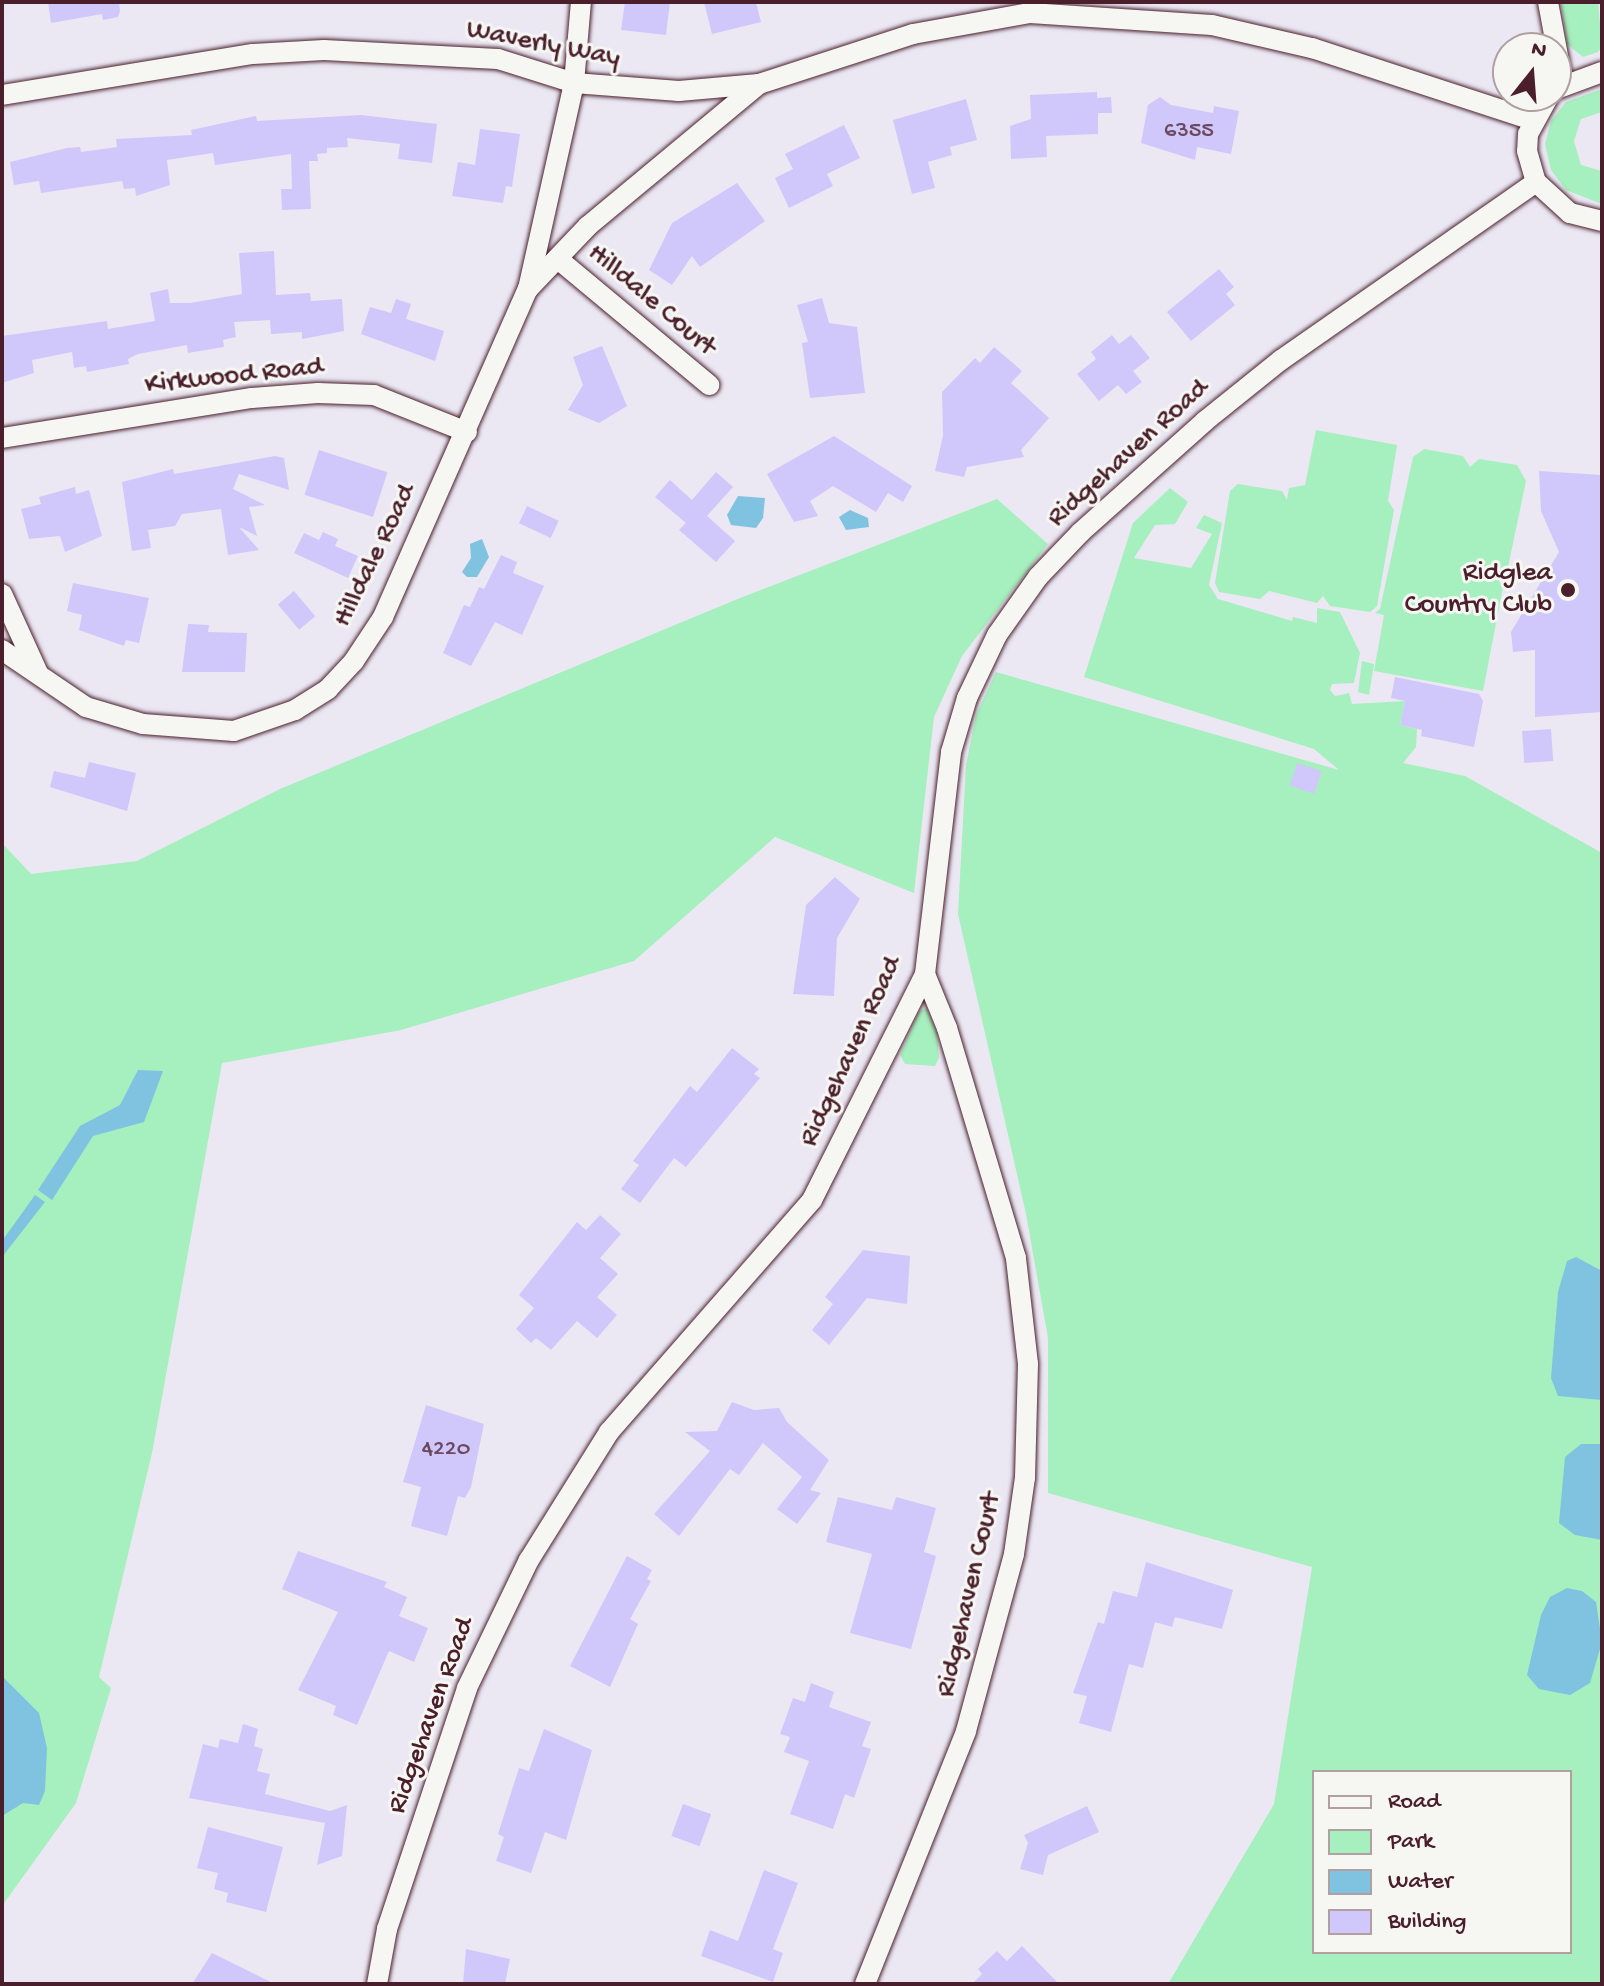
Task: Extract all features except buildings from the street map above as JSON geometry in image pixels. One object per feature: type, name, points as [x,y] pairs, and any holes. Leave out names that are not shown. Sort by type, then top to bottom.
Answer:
[{"type":"street","name":"Hilldale Road","points":[[2,650],[86,707],[143,724],[234,731],[295,710],[337,680],[383,617],[528,289],[574,83],[581,2]]},
{"type":"street","points":[[1548,2],[1551,32]]},
{"type":"street","name":"Waverly Way","points":[[2,95],[253,54],[324,50],[498,59],[574,83],[641,91],[759,84],[913,34],[1030,13],[1124,16],[1212,25],[1312,48],[1532,120]]},
{"type":"street","points":[[1572,83],[1602,72]]},
{"type":"street","name":"Hilldale Road","points":[[528,289],[588,226],[759,84]]},
{"type":"street","points":[[1538,112],[1532,120],[1527,151],[1536,182],[1570,213],[1602,221]]},
{"type":"street","name":"Ridgehaven Road","points":[[377,1984],[387,1929],[467,1688],[529,1560],[609,1432],[678,1346],[812,1200],[925,974],[951,752],[967,698],[997,635],[1038,577],[1140,478],[1281,360],[1536,182]]},
{"type":"street","name":"Hilldale Court","points":[[558,259],[709,385]]},
{"type":"street","name":"Kirkwood Road","points":[[2,438],[252,398],[318,393],[374,395],[467,432]]},
{"type":"street","points":[[2,594],[38,673]]},
{"type":"street","name":"Ridgehaven Court","points":[[865,1984],[966,1731],[1010,1568],[1025,1478],[1028,1364],[1016,1258],[947,1028],[925,974]]},
{"type":"green space","points":[[1561,2],[1598,2],[1602,47],[1598,52],[1583,57],[1572,48],[1572,32],[1565,32]]},
{"type":"green space","points":[[1602,89],[1602,112],[1581,119],[1574,141],[1581,165],[1602,171],[1602,204],[1566,190],[1551,170],[1545,144],[1551,121],[1558,112],[1572,112],[1572,100]]},
{"type":"green space","points":[[1316,430],[1397,445],[1388,501],[1394,510],[1377,606],[1370,612],[1330,606],[1323,596],[1317,603],[1269,591],[1260,599],[1219,592],[1215,583],[1230,491],[1238,484],[1282,491],[1287,500],[1289,488],[1305,485]]},
{"type":"green space","points":[[1424,449],[1463,456],[1470,467],[1479,459],[1517,465],[1526,481],[1507,572],[1497,577],[1503,587],[1483,691],[1374,671],[1384,615],[1375,613],[1380,609],[1413,457]]},
{"type":"green space","points":[[1170,488],[1188,502],[1175,524],[1155,525],[1134,558],[1191,568],[1212,534],[1196,528],[1204,515],[1222,523],[1209,585],[1218,599],[1292,621],[1293,617],[1317,623],[1317,608],[1340,612],[1360,653],[1354,683],[1332,684],[1330,690],[1335,696],[1349,693],[1352,704],[1405,701],[1400,725],[1417,729],[1416,747],[1403,763],[1465,776],[1602,853],[1602,1984],[1168,1984],[1274,1804],[1312,1567],[1048,1493],[1048,1338],[1026,1214],[958,914],[966,765],[976,715],[996,672],[1339,770],[1314,749],[1084,677],[1133,523]]},
{"type":"green space","points":[[997,499],[1048,544],[962,656],[934,717],[914,893],[775,837],[634,961],[401,1030],[222,1063],[152,1453],[99,1677],[111,1688],[76,1803],[2,1906],[2,843],[31,874],[137,861],[280,789],[740,598]]},
{"type":"green space","points":[[1362,661],[1374,664],[1369,695],[1358,692]]},
{"type":"green space","points":[[927,1008],[937,1033],[939,1058],[935,1066],[905,1064],[900,1055],[919,1011]]},
{"type":"water","points":[[738,496],[765,498],[763,518],[756,528],[731,525],[727,515]]},
{"type":"water","points":[[850,510],[868,518],[869,527],[846,530],[839,517]]},
{"type":"water","points":[[482,539],[489,557],[477,577],[467,577],[462,572],[471,558],[470,544]]},
{"type":"water","points":[[138,1070],[163,1071],[144,1122],[93,1136],[52,1200],[38,1190],[80,1126],[120,1105]]},
{"type":"water","points":[[35,1195],[45,1202],[2,1257],[2,1241]]},
{"type":"water","points":[[1576,1257],[1602,1271],[1602,1400],[1558,1396],[1551,1378],[1558,1292],[1567,1261]]},
{"type":"water","points":[[1581,1444],[1602,1444],[1602,1540],[1575,1535],[1559,1523],[1565,1457]]},
{"type":"water","points":[[1567,1588],[1582,1591],[1596,1602],[1602,1642],[1590,1683],[1570,1695],[1539,1689],[1527,1675],[1541,1615],[1550,1597]]},
{"type":"water","points":[[2,1676],[39,1713],[47,1748],[45,1791],[39,1805],[23,1803],[2,1816]]},
{"type":"place","name":"Ridglea Country Club","points":[[1568,590]]}]
